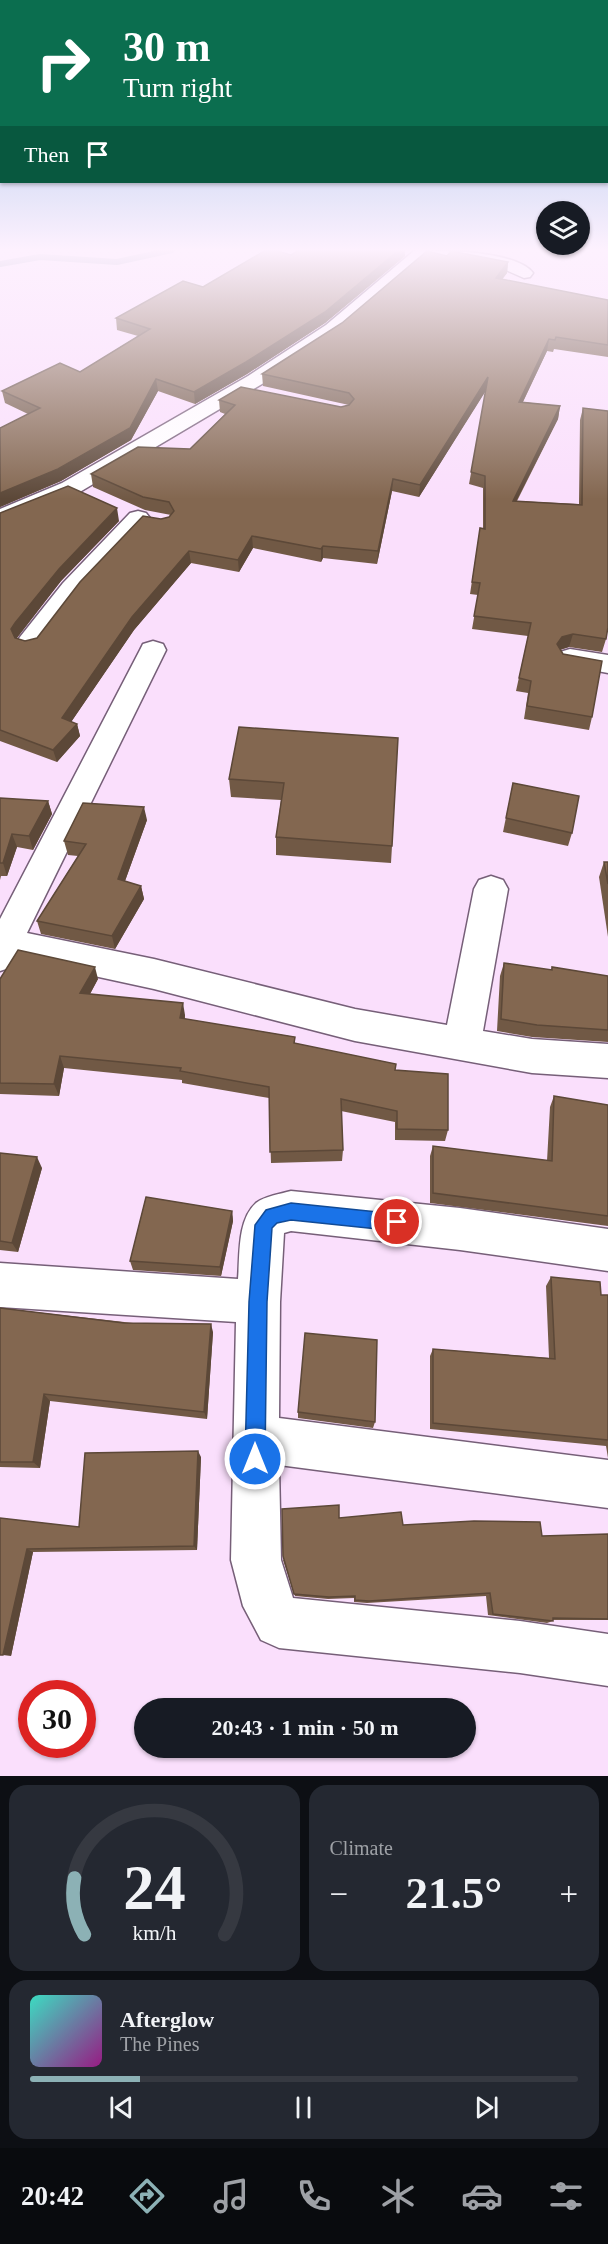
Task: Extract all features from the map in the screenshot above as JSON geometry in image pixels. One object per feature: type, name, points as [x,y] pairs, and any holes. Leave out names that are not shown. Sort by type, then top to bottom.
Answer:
[{"type":"street","points":[[0,518],[70,488],[239,390],[327,333]]},
{"type":"street","points":[[239,390],[273,397]]},
{"type":"street","points":[[28,643],[129,513],[70,488]]},
{"type":"street","points":[[153,650],[2,947],[154,974],[355,1025],[570,1060],[608,1061]]},
{"type":"street","points":[[570,658],[608,664]]},
{"type":"street","points":[[462,1044],[491,889]]},
{"type":"street","points":[[608,1250],[460,1229],[282,1212],[272,1216],[264,1225],[258,1302],[255,1438],[256,1560],[269,1606],[279,1622],[520,1647],[608,1660]]},
{"type":"street","points":[[0,1285],[258,1302]]},
{"type":"street","points":[[255,1438],[608,1484]]},
{"type":"building","points":[[144,333],[292,333],[194,392],[156,379],[130,428],[58,469],[0,493],[0,428],[40,408],[2,391],[60,363],[80,372]]},
{"type":"building","points":[[327,333],[608,333],[608,345],[556,337],[555,340],[549,339],[519,402],[560,406],[513,501],[582,505],[583,408],[608,411],[608,627],[606,639],[573,634],[562,637],[557,644],[563,654],[602,661],[592,717],[527,706],[531,681],[519,678],[531,623],[474,616],[480,583],[472,582],[480,528],[485,529],[485,476],[471,472],[488,377],[420,485],[393,479],[378,551],[323,546],[321,549],[252,536],[238,560],[189,551],[132,617],[62,718],[77,724],[53,750],[0,730],[0,513],[68,486],[117,508],[59,569],[15,623],[11,629],[15,638],[25,641],[37,638],[80,582],[143,516],[161,519],[169,517],[174,511],[169,502],[143,497],[91,474],[138,447],[190,449],[235,405],[219,400],[241,387],[341,407],[349,405],[354,399],[349,393],[262,374]]},
{"type":"building","points":[[239,727],[398,738],[392,846],[276,837],[284,783],[229,779]]},
{"type":"building","points":[[513,783],[579,796],[572,833],[506,818]]},
{"type":"building","points":[[0,798],[48,801],[29,836],[12,834],[3,863],[0,863]]},
{"type":"building","points":[[83,803],[144,807],[118,879],[141,886],[112,936],[37,921],[86,844],[64,841]]},
{"type":"building","points":[[604,862],[608,862],[608,884]]},
{"type":"building","points":[[18,950],[95,967],[80,993],[183,1003],[180,1018],[295,1037],[294,1043],[396,1064],[395,1070],[448,1074],[448,1130],[397,1129],[397,1111],[341,1099],[343,1150],[270,1152],[269,1087],[180,1071],[181,1068],[60,1056],[54,1084],[0,1083],[0,979]]},
{"type":"building","points":[[504,963],[552,970],[552,967],[608,976],[608,1030],[537,1025],[501,1019]]},
{"type":"building","points":[[554,1096],[608,1105],[608,1216],[433,1193],[433,1146],[552,1161]]},
{"type":"building","points":[[0,1153],[37,1157],[12,1243],[0,1241]]},
{"type":"building","points":[[146,1197],[232,1211],[220,1267],[130,1261]]},
{"type":"building","points":[[551,1277],[600,1282],[601,1295],[608,1295],[608,1440],[433,1423],[433,1349],[555,1359]]},
{"type":"building","points":[[0,1308],[124,1323],[211,1324],[204,1412],[44,1394],[33,1462],[0,1462]]},
{"type":"building","points":[[305,1333],[377,1340],[375,1422],[298,1412]]},
{"type":"building","points":[[198,1451],[194,1546],[27,1549],[3,1655],[0,1655],[0,1518],[79,1527],[85,1453]]},
{"type":"building","points":[[339,1505],[339,1518],[401,1512],[403,1525],[474,1521],[540,1522],[542,1536],[608,1534],[608,1619],[553,1618],[553,1621],[493,1614],[490,1593],[369,1601],[355,1600],[355,1596],[329,1597],[294,1594],[283,1556],[282,1509]]},
{"type":"route","points":[[255,1459],[258,1302],[264,1225],[272,1216],[291,1211],[397,1222]]}]
